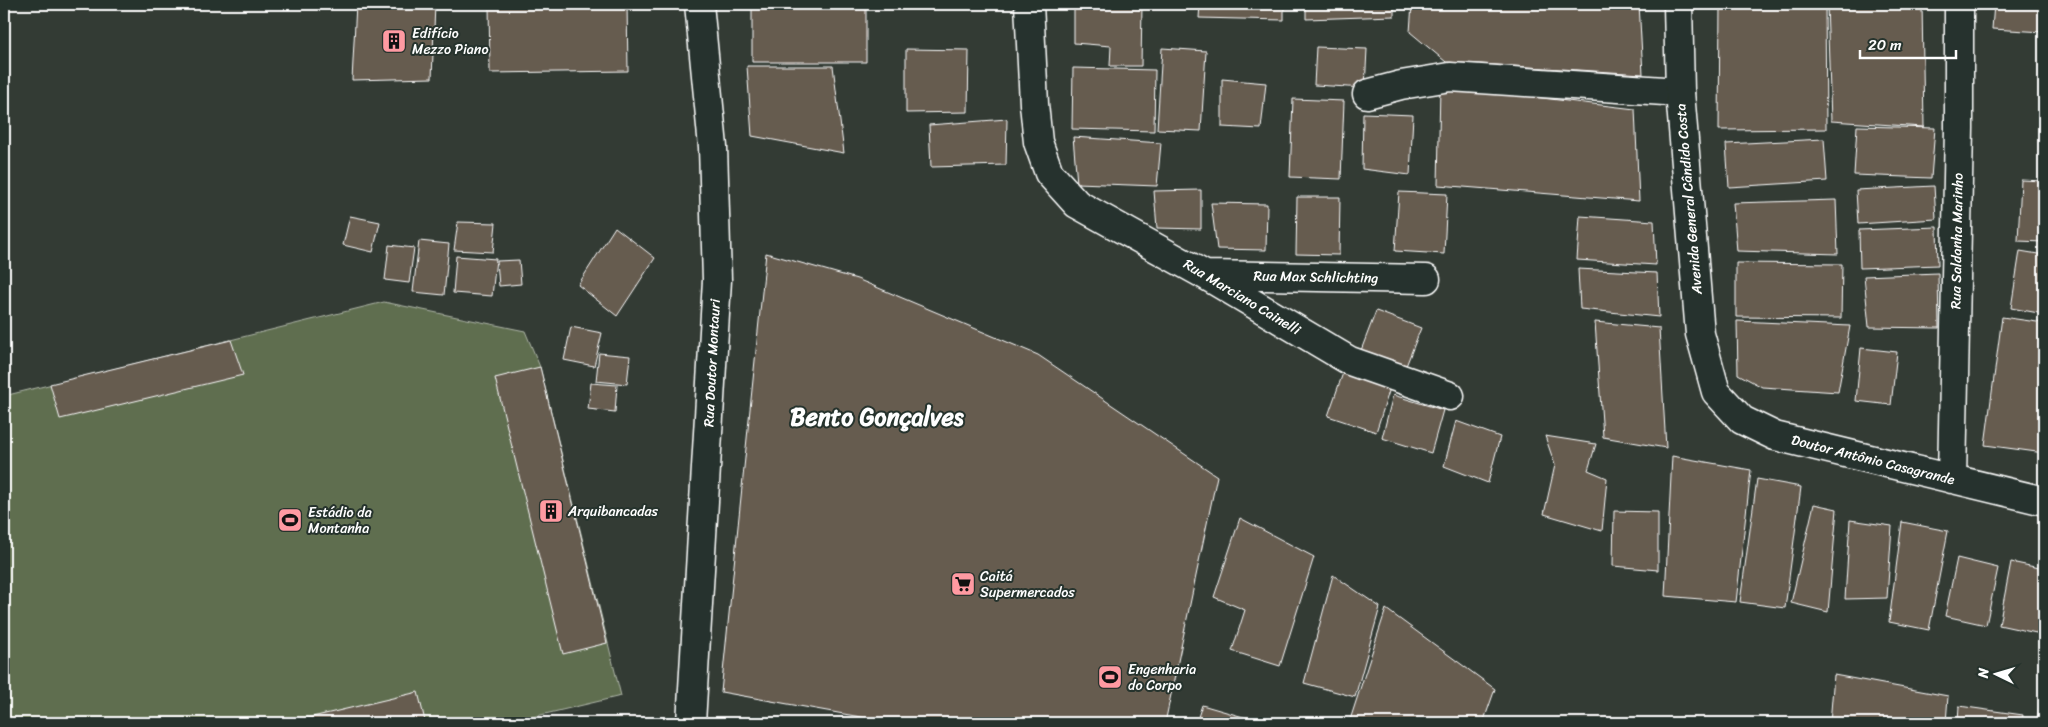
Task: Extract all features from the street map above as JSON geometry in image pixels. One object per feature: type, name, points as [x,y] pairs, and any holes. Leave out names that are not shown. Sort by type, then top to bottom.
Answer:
[{"type":"main road","name":"Rua Doutor Montauri","points":[[691,723],[717,280],[713,147],[699,4]]},
{"type":"main road","name":"Rua Marciano Cainelli","points":[[1029,4],[1038,142],[1049,173],[1077,204],[1206,275],[1350,361],[1450,396]]},
{"type":"main road","name":"Avenida General Cândido Costa","points":[[1678,4],[1680,92],[1700,334],[1716,392]]},
{"type":"main road","name":"Rua Saldanha Marinho","points":[[1952,479],[1959,128],[1959,4]]},
{"type":"main road","points":[[1367,94],[1401,84],[1450,77],[1680,92]]},
{"type":"main road","name":"Rua Max Schlichting","points":[[1206,275],[1426,279]]},
{"type":"main road","name":"Doutor Antônio Casagrande","points":[[1716,392],[1742,420],[1775,436],[2044,501]]},
{"type":"green space","name":"Estádio da Montanha","points":[[384,302],[525,331],[540,367],[621,696],[507,723],[4,723],[4,396]]},
{"type":"building","name":"Edifício Mezzo Piano","points":[[356,4],[435,4],[432,78],[352,80]]},
{"type":"building","points":[[489,4],[627,4],[628,71],[490,73]]},
{"type":"building","points":[[866,4],[866,62],[752,62],[752,5]]},
{"type":"building","points":[[1074,4],[1142,4],[1141,66],[1110,66],[1111,46],[1074,43]]},
{"type":"building","points":[[1200,4],[1284,4],[1284,20],[1199,18]]},
{"type":"building","points":[[1306,4],[1394,4],[1394,16],[1306,19]]},
{"type":"building","points":[[1412,4],[1639,4],[1643,74],[1446,62],[1410,32]]},
{"type":"building","points":[[1720,4],[1825,4],[1826,129],[1719,130]]},
{"type":"building","points":[[1827,4],[1922,4],[1924,127],[1831,121]]},
{"type":"building","points":[[1994,4],[2044,4],[2044,32],[1992,29]]},
{"type":"building","points":[[1316,47],[1367,49],[1365,88],[1314,85]]},
{"type":"building","points":[[1162,48],[1206,51],[1201,131],[1157,129]]},
{"type":"building","points":[[906,49],[969,50],[968,112],[906,113]]},
{"type":"building","points":[[747,66],[833,66],[844,153],[752,136]]},
{"type":"building","points":[[1073,68],[1155,70],[1154,131],[1072,129]]},
{"type":"building","points":[[1222,79],[1266,83],[1261,129],[1222,127]]},
{"type":"building","points":[[1440,86],[1635,109],[1639,201],[1438,185]]},
{"type":"building","points":[[1293,99],[1344,101],[1341,179],[1290,177]]},
{"type":"building","points":[[1363,113],[1413,115],[1410,175],[1362,169]]},
{"type":"building","points":[[1007,119],[1006,165],[931,167],[929,125]]},
{"type":"building","points":[[1857,126],[1935,128],[1931,178],[1854,175]]},
{"type":"building","points":[[1073,137],[1161,143],[1157,186],[1077,183]]},
{"type":"building","points":[[1824,139],[1827,181],[1729,187],[1726,144]]},
{"type":"building","points":[[2021,180],[2044,181],[2044,242],[2018,241]]},
{"type":"building","points":[[1934,186],[1936,219],[1858,224],[1856,190]]},
{"type":"building","points":[[1201,190],[1201,229],[1157,228],[1154,191]]},
{"type":"building","points":[[1399,192],[1447,194],[1444,254],[1395,251]]},
{"type":"building","points":[[1297,197],[1340,197],[1339,255],[1296,254]]},
{"type":"building","points":[[1836,200],[1838,254],[1737,251],[1733,203]]},
{"type":"building","points":[[1211,203],[1267,204],[1266,250],[1217,249]]},
{"type":"building","points":[[350,216],[380,222],[373,252],[343,245]]},
{"type":"building","points":[[1580,216],[1654,221],[1656,265],[1577,260]]},
{"type":"building","points":[[458,222],[496,223],[493,252],[454,250]]},
{"type":"building","points":[[615,227],[655,258],[617,316],[578,285]]},
{"type":"building","points":[[1937,227],[1938,265],[1860,268],[1859,230]]},
{"type":"building","points":[[419,241],[449,244],[444,295],[413,292]]},
{"type":"building","points":[[389,245],[414,248],[409,283],[385,280]]},
{"type":"building","points":[[2020,251],[2044,255],[2044,314],[2011,308]]},
{"type":"building","name":"Caitá Supermercados","points":[[766,253],[857,279],[1038,355],[1217,476],[1165,723],[894,723],[721,692]]},
{"type":"building","points":[[456,256],[496,259],[492,296],[453,293]]},
{"type":"building","points":[[519,260],[521,284],[499,286],[497,261]]},
{"type":"building","points":[[1736,263],[1842,264],[1841,318],[1736,317]]},
{"type":"building","points":[[1578,269],[1657,273],[1659,317],[1580,309]]},
{"type":"building","points":[[1938,273],[1939,328],[1869,327],[1864,276]]},
{"type":"building","points":[[1376,311],[1421,328],[1404,371],[1360,353]]},
{"type":"building","points":[[2002,317],[2044,323],[2044,453],[1985,445]]},
{"type":"building","points":[[1737,321],[1850,326],[1838,392],[1762,387],[1738,374]]},
{"type":"building","points":[[1595,322],[1659,328],[1666,448],[1603,437]]},
{"type":"building","points":[[571,327],[602,333],[594,366],[564,360]]},
{"type":"building","points":[[231,340],[243,375],[60,419],[50,384]]},
{"type":"building","points":[[1861,348],[1897,352],[1891,405],[1856,401]]},
{"type":"building","points":[[599,353],[630,356],[627,384],[596,381]]},
{"type":"building","name":"Arquibancadas","points":[[540,367],[607,643],[563,654],[495,378]]},
{"type":"building","points":[[1344,370],[1391,385],[1376,432],[1328,416]]},
{"type":"building","points":[[591,383],[617,385],[615,412],[588,409]]},
{"type":"building","points":[[1393,395],[1443,410],[1431,453],[1382,438]]},
{"type":"building","points":[[1456,421],[1500,437],[1488,483],[1444,466]]},
{"type":"building","points":[[1545,436],[1596,444],[1588,470],[1607,478],[1602,531],[1544,514],[1555,465]]},
{"type":"building","points":[[1672,456],[1751,470],[1736,602],[1665,596]]},
{"type":"building","points":[[1757,479],[1801,487],[1785,608],[1740,602]]},
{"type":"building","points":[[1814,504],[1837,509],[1828,612],[1791,603]]},
{"type":"building","points":[[1614,511],[1658,512],[1658,570],[1613,566]]},
{"type":"building","points":[[1240,518],[1314,557],[1280,666],[1232,651],[1245,610],[1214,597]]},
{"type":"building","points":[[1850,520],[1892,526],[1887,598],[1845,599]]},
{"type":"building","points":[[1902,522],[1948,531],[1929,630],[1889,622]]},
{"type":"building","points":[[1957,558],[1998,568],[1986,625],[1945,616]]},
{"type":"building","points":[[2011,562],[2044,569],[2044,617],[2041,634],[1999,625]]},
{"type":"building","points":[[1333,575],[1380,607],[1355,697],[1304,683]]},
{"type":"building","points":[[1386,609],[1495,689],[1483,723],[1349,723]]},
{"type":"building","points":[[1834,675],[1948,696],[1946,723],[1830,723]]},
{"type":"building","points":[[418,692],[425,721],[417,723],[287,723]]},
{"type":"building","points":[[1202,705],[1264,723],[1196,723]]},
{"type":"building","points":[[1959,706],[2023,715],[2022,723],[1958,723]]},
{"type":"building","points":[[2039,708],[2044,709],[2044,723],[2037,723]]},
{"type":"place","name":"Edifício Mezzo Piano","points":[[394,41]]},
{"type":"place","name":"Arquibancadas","points":[[551,511]]},
{"type":"place","name":"Estádio da Montanha","points":[[290,520]]},
{"type":"place","name":"Caitá Supermercados","points":[[963,584]]},
{"type":"place","name":"Engenharia do Corpo","points":[[1110,677]]},
{"type":"district","name":"Bento Gonçalves","points":[[877,417]]}]
